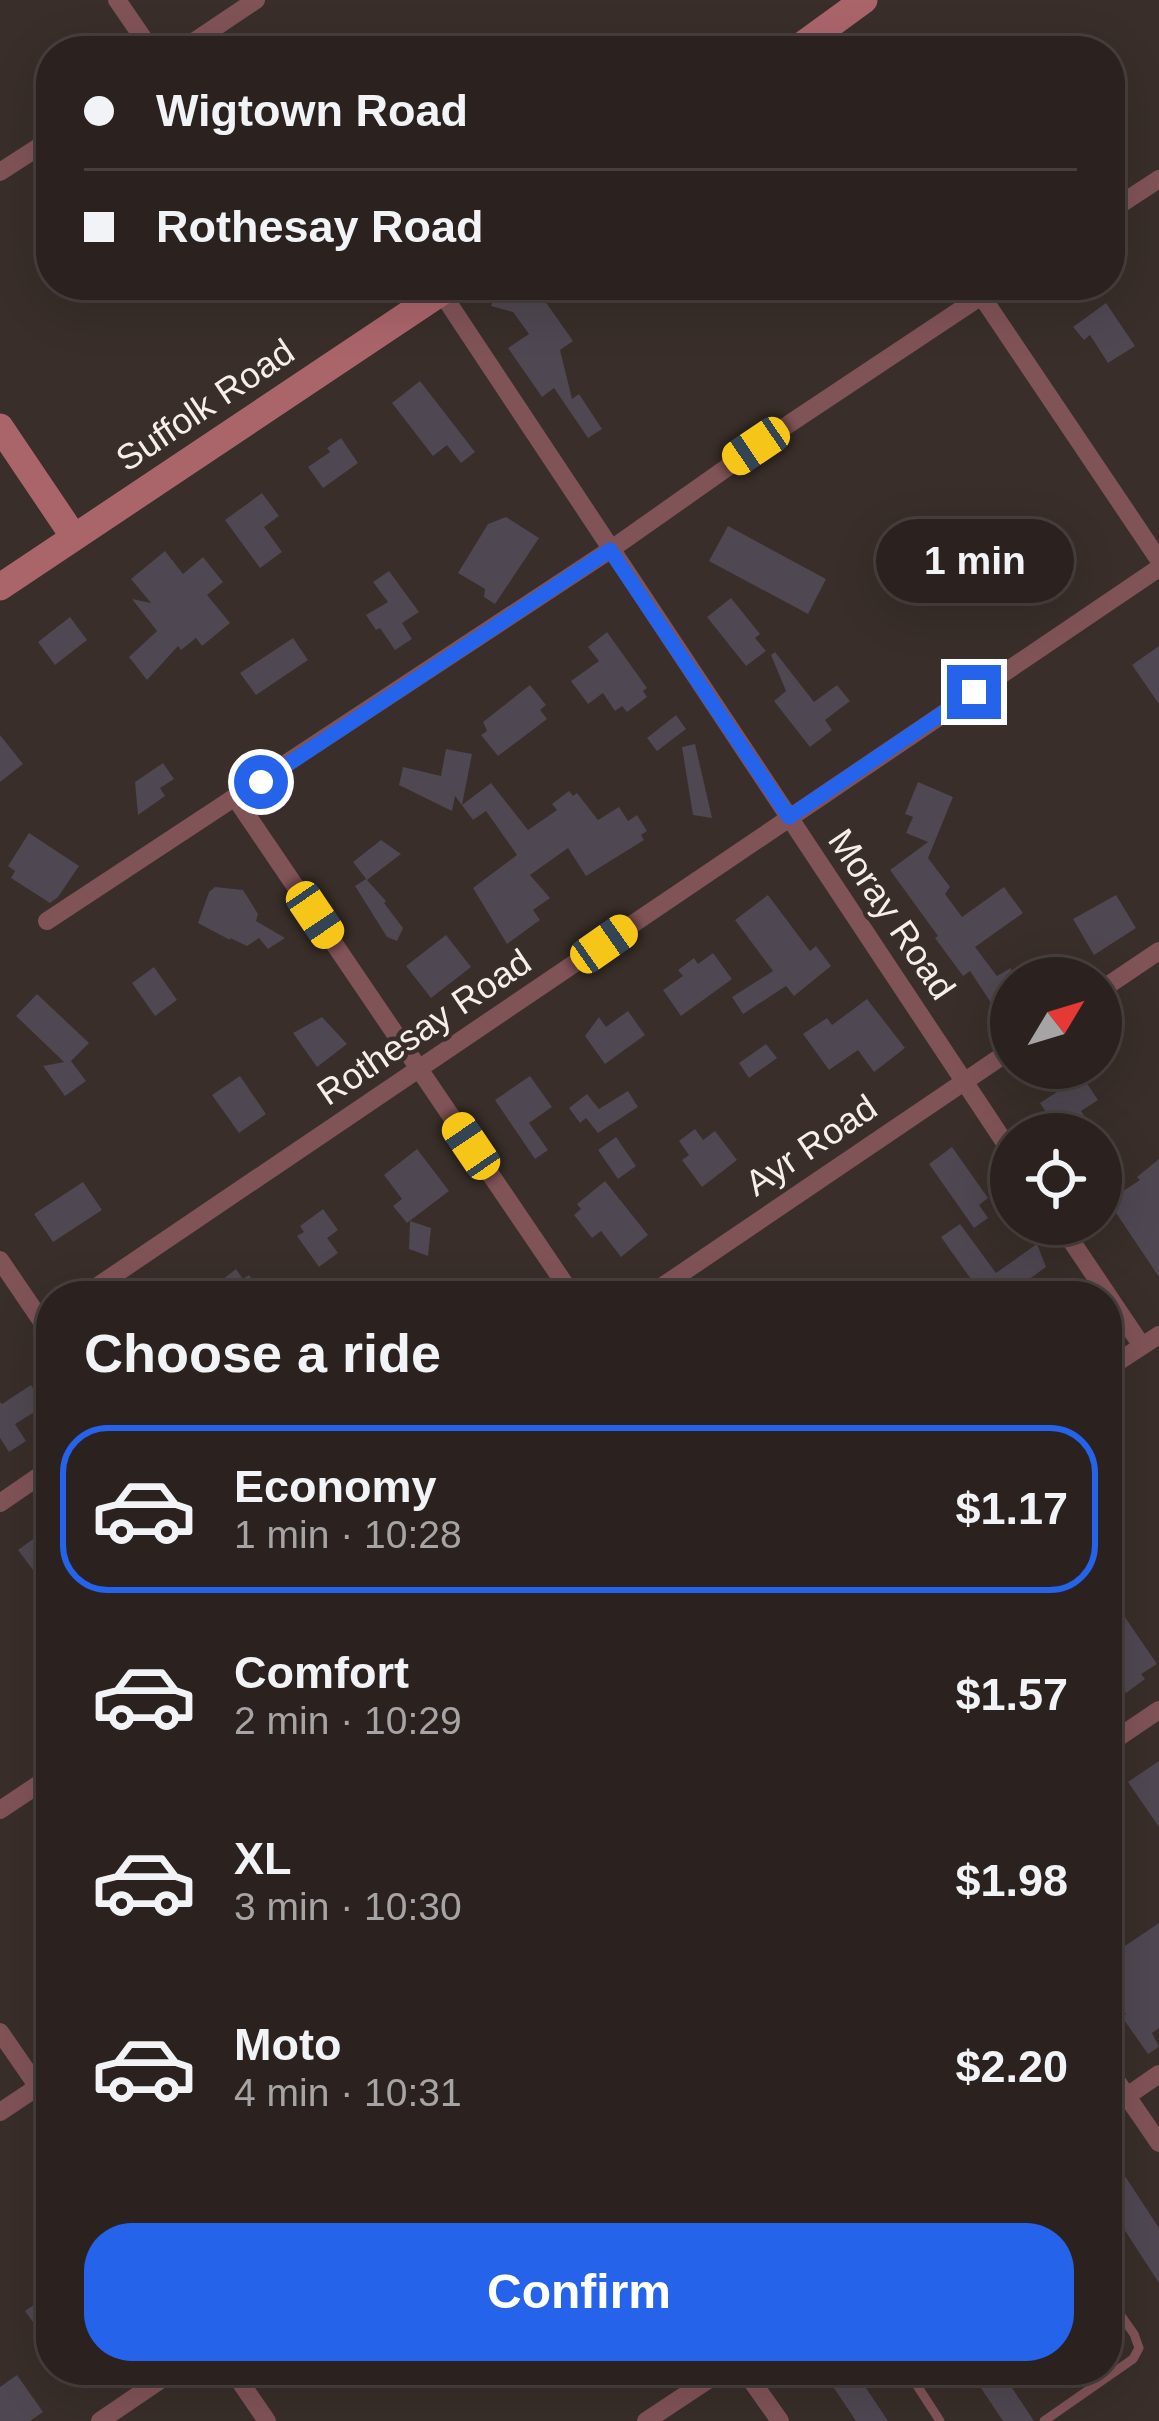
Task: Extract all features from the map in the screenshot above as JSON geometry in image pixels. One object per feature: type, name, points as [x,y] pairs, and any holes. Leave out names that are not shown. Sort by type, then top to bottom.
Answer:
[{"type":"street","points":[[117,0],[142,36]]},
{"type":"street","points":[[202,36],[256,0]]},
{"type":"street","points":[[822,36],[864,0]]},
{"type":"street","points":[[0,172],[36,149]]},
{"type":"street","points":[[1125,201],[1159,179]]},
{"type":"street","name":"Suffolk Road","points":[[0,587],[430,300]]},
{"type":"street","name":"Moray Road","points":[[453,300],[610,550],[990,1120]]},
{"type":"street","points":[[47,921],[610,550],[968,300]]},
{"type":"street","points":[[991,300],[1159,564]]},
{"type":"street","points":[[0,427],[74,537]]},
{"type":"street","name":"Rothesay Road","points":[[105,1281],[1159,564]]},
{"type":"street","points":[[236,799],[563,1281]]},
{"type":"street","points":[[1122,976],[1159,951]]},
{"type":"street","name":"Ayr Road","points":[[670,1281],[990,1063]]},
{"type":"street","points":[[1076,1245],[1104,1281]]},
{"type":"street","points":[[0,1260],[36,1309]]},
{"type":"street","points":[[1122,1305],[1150,1341],[1122,1359]]},
{"type":"street","points":[[0,1503],[36,1478]]},
{"type":"street","points":[[1122,1735],[1159,1710]]},
{"type":"street","points":[[0,1810],[36,1786]]},
{"type":"street","points":[[0,2032],[36,2073]]},
{"type":"street","points":[[1122,2100],[1159,2074]]},
{"type":"street","points":[[0,2112],[36,2087]]},
{"type":"street","points":[[1122,2089],[1159,2143]]},
{"type":"street","points":[[100,2421],[154,2385]]},
{"type":"street","points":[[242,2385],[267,2421]]},
{"type":"street","points":[[646,2421],[700,2385]]},
{"type":"street","points":[[755,2385],[780,2421]]},
{"type":"lane","points":[[1122,2317],[1139,2348],[1122,2368]]},
{"type":"lane","points":[[917,2385],[940,2421]]},
{"type":"lane","points":[[1044,2421],[1058,2417],[1099,2385]]},
{"type":"building","points":[[493,300],[544,300],[573,341],[560,350],[572,399],[579,394],[602,429],[588,438],[554,388],[542,397],[508,348],[529,334],[513,312],[491,306]]},
{"type":"building","points":[[1106,303],[1135,346],[1108,363],[1090,335],[1084,340],[1073,327]]},
{"type":"building","points":[[420,381],[475,452],[461,463],[447,445],[433,456],[392,403]]},
{"type":"building","points":[[341,438],[358,463],[323,488],[308,467]]},
{"type":"building","points":[[262,493],[279,516],[264,527],[282,552],[260,568],[225,520]]},
{"type":"building","points":[[506,517],[539,538],[495,604],[484,597],[485,589],[458,573],[488,524]]},
{"type":"building","points":[[728,526],[826,579],[808,614],[709,561]]},
{"type":"building","points":[[165,551],[183,574],[203,557],[223,582],[207,595],[230,623],[202,646],[196,638],[181,650],[178,646],[147,680],[129,657],[157,631],[132,599],[151,603],[131,579]]},
{"type":"building","points":[[389,571],[419,612],[402,623],[412,639],[395,650],[366,615],[388,602],[373,582]]},
{"type":"building","points":[[731,598],[760,634],[755,638],[766,651],[746,666],[707,617]]},
{"type":"building","points":[[70,617],[87,640],[55,665],[38,642]]},
{"type":"building","points":[[607,632],[647,688],[643,691],[647,697],[627,712],[622,706],[615,711],[603,693],[588,704],[571,681],[599,661],[588,647]]},
{"type":"building","points":[[293,638],[308,660],[256,695],[240,673]]},
{"type":"building","points":[[1159,646],[1159,704],[1132,665]]},
{"type":"building","points":[[775,652],[814,702],[837,685],[850,701],[825,720],[832,730],[810,747],[774,701],[786,691],[771,655]]},
{"type":"building","points":[[530,685],[546,705],[540,710],[547,719],[498,756],[481,735],[487,731],[483,722]]},
{"type":"building","points":[[676,715],[686,729],[657,751],[647,738]]},
{"type":"building","points":[[0,735],[23,764],[0,782]]},
{"type":"building","points":[[695,744],[712,818],[693,815],[682,747]]},
{"type":"building","points":[[446,749],[472,754],[462,805],[491,783],[528,830],[557,810],[552,804],[569,791],[573,796],[577,793],[598,820],[619,807],[628,821],[637,815],[647,831],[641,835],[644,840],[586,876],[568,848],[530,875],[550,898],[533,910],[540,920],[507,944],[473,888],[517,855],[486,811],[473,820],[455,796],[452,811],[399,785],[403,767],[441,776]]},
{"type":"building","points":[[163,763],[174,779],[160,788],[165,796],[138,815],[135,782]]},
{"type":"building","points":[[918,782],[953,797],[928,858],[950,887],[945,894],[962,917],[1004,887],[1023,913],[975,947],[990,967],[990,1001],[970,971],[963,976],[890,870],[928,842],[906,833],[913,817],[905,814]]},
{"type":"building","points":[[29,833],[79,866],[50,903],[11,878],[15,871],[8,866]]},
{"type":"building","points":[[381,840],[401,854],[367,880],[353,862]]},
{"type":"building","points":[[366,879],[403,928],[397,941],[387,937],[355,886]]},
{"type":"building","points":[[215,887],[243,890],[258,914],[256,921],[285,938],[268,949],[259,938],[247,946],[198,923]]},
{"type":"building","points":[[768,895],[810,951],[816,946],[831,966],[794,996],[786,986],[743,1014],[732,997],[773,971],[735,920]]},
{"type":"building","points":[[1116,895],[1136,928],[1094,955],[1073,919]]},
{"type":"building","points":[[446,935],[471,967],[431,998],[406,966]]},
{"type":"building","points":[[713,953],[732,979],[681,1016],[663,990],[683,976],[678,970],[694,958],[698,964]]},
{"type":"building","points":[[154,967],[177,1000],[155,1016],[132,983]]},
{"type":"building","points":[[37,994],[89,1043],[71,1061],[86,1081],[65,1096],[43,1066],[64,1062],[16,1016]]},
{"type":"building","points":[[867,999],[905,1048],[874,1072],[858,1050],[829,1070],[803,1034],[827,1018],[832,1025]]},
{"type":"building","points":[[628,1011],[645,1035],[605,1064],[585,1036],[599,1017],[606,1027]]},
{"type":"building","points":[[322,1017],[347,1044],[317,1067],[293,1033]]},
{"type":"building","points":[[766,1044],[777,1058],[749,1078],[739,1063]]},
{"type":"building","points":[[240,1076],[266,1114],[239,1133],[212,1095]]},
{"type":"building","points":[[530,1076],[552,1107],[529,1123],[548,1150],[535,1159],[495,1100]]},
{"type":"building","points":[[1062,1089],[1091,1089],[1098,1100],[1082,1113],[1047,1113],[1040,1103]]},
{"type":"building","points":[[628,1091],[638,1107],[598,1133],[586,1118],[580,1123],[569,1108],[587,1094],[599,1109]]},
{"type":"building","points":[[695,1129],[703,1140],[715,1131],[737,1160],[702,1187],[682,1160],[689,1155],[679,1141]]},
{"type":"building","points":[[616,1137],[636,1166],[618,1179],[598,1150]]},
{"type":"building","points":[[952,1147],[988,1198],[979,1205],[988,1218],[974,1228],[929,1164]]},
{"type":"building","points":[[417,1149],[449,1191],[407,1223],[393,1206],[402,1199],[384,1175]]},
{"type":"building","points":[[1159,1159],[1159,1277],[1122,1222],[1122,1192],[1140,1180],[1137,1177]]},
{"type":"building","points":[[605,1181],[648,1235],[621,1257],[601,1231],[592,1238],[574,1215],[581,1209],[577,1204]]},
{"type":"building","points":[[83,1182],[102,1210],[53,1242],[34,1214]]},
{"type":"building","points":[[323,1209],[338,1230],[327,1238],[338,1253],[319,1267],[297,1236],[304,1232],[300,1226]]},
{"type":"building","points":[[410,1221],[431,1228],[428,1256],[409,1249]]},
{"type":"building","points":[[960,1224],[996,1273],[1036,1245],[1046,1267],[1029,1281],[972,1281],[941,1237]]},
{"type":"building","points":[[236,1269],[243,1279],[249,1275],[253,1281],[221,1281]]},
{"type":"building","points":[[31,1385],[36,1393],[36,1411],[15,1424],[26,1441],[9,1452],[0,1438],[2,1404]]},
{"type":"building","points":[[36,1537],[36,1574],[18,1550]]},
{"type":"building","points":[[1122,1613],[1157,1664],[1141,1674],[1145,1679],[1126,1693]]},
{"type":"building","points":[[1159,1761],[1159,1827],[1128,1782]]},
{"type":"building","points":[[1159,1923],[1159,2028],[1152,2033],[1159,2047],[1148,2054],[1122,2017],[1126,2014],[1122,2008],[1122,1948]]},
{"type":"building","points":[[1122,2172],[1159,2228],[1159,2283],[1122,2226]]},
{"type":"building","points":[[36,2303],[36,2326],[25,2311]]},
{"type":"building","points":[[17,2375],[43,2412],[30,2421],[0,2421],[0,2387]]},
{"type":"building","points":[[832,2385],[864,2385],[888,2421],[856,2421]]},
{"type":"building","points":[[979,2385],[1010,2385],[1034,2421],[1003,2421]]},
{"type":"route","points":[[261,782],[610,550],[789,817],[974,692]]}]
